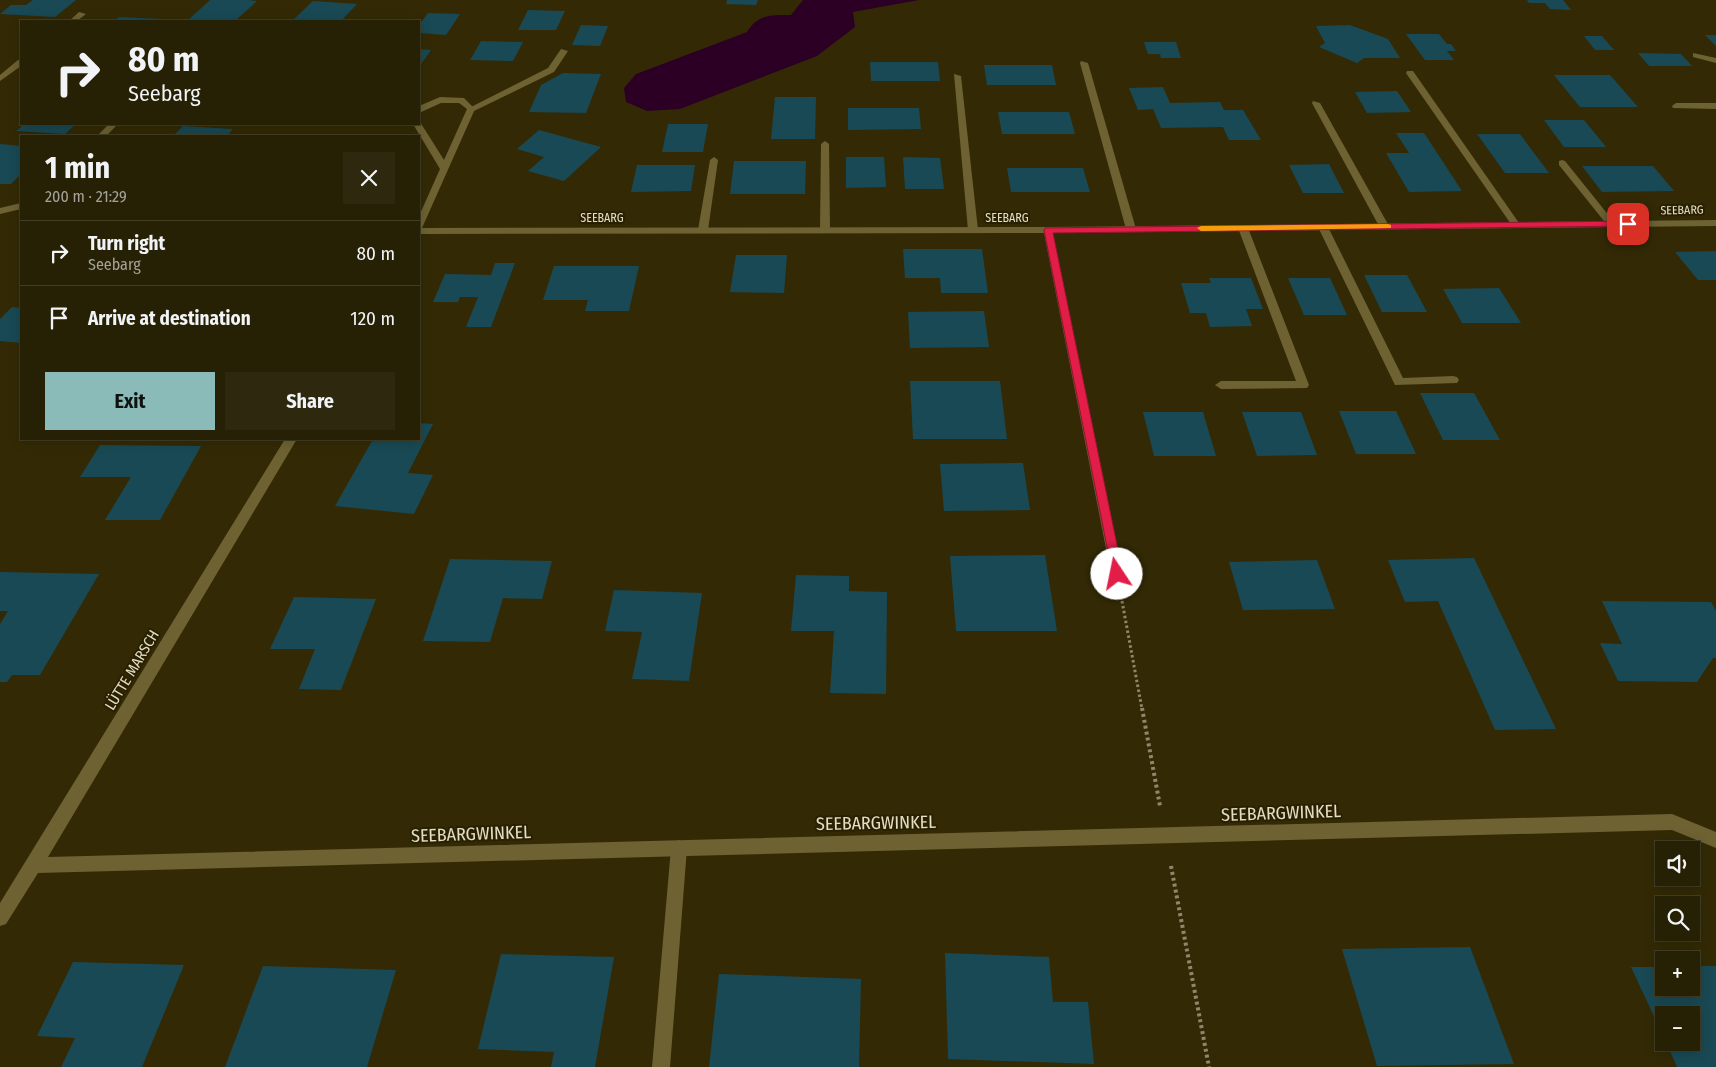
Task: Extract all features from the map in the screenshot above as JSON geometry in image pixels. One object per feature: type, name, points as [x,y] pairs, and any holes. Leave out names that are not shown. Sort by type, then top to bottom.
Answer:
[{"type":"street","points":[[74,20],[82,14]]},
{"type":"street","points":[[420,224],[471,109],[551,70],[564,52]]},
{"type":"street","points":[[1696,55],[1716,61]]},
{"type":"street","points":[[0,79],[20,63]]},
{"type":"street","points":[[1084,63],[1131,229]]},
{"type":"street","points":[[1410,73],[1516,225]]},
{"type":"street","points":[[957,76],[973,230]]},
{"type":"street","points":[[420,108],[440,100],[461,100],[471,109]]},
{"type":"street","points":[[1316,103],[1384,226]]},
{"type":"street","points":[[1676,106],[1716,106]]},
{"type":"street","points":[[102,135],[113,125]]},
{"type":"street","points":[[418,125],[444,168]]},
{"type":"street","points":[[825,144],[825,230]]},
{"type":"street","points":[[704,230],[714,160]]},
{"type":"street","points":[[1562,163],[1610,224]]},
{"type":"street","points":[[0,211],[20,206]]},
{"type":"street","name":"SEEBARG","points":[[420,231],[1048,230],[1716,223]]},
{"type":"street","points":[[1323,227],[1399,382],[1454,380]]},
{"type":"street","points":[[1221,385],[1304,385],[1243,228]]},
{"type":"street","points":[[1048,230],[1117,574]]},
{"type":"street","name":"LÜTTE MARSCH","points":[[0,918],[34,865],[290,440]]},
{"type":"street","name":"SEEBARGWINKEL","points":[[34,865],[1672,822],[1716,840]]},
{"type":"street","points":[[661,1067],[679,848]]},
{"type":"shaded area","points":[[803,0],[919,0],[853,12],[855,27],[817,56],[680,109],[647,111],[626,102],[624,88],[636,74],[747,32],[760,19],[777,15],[791,15]]},
{"type":"building","points":[[33,0],[76,0],[55,17],[0,14],[11,5],[26,5]]},
{"type":"building","points":[[210,0],[257,1],[236,20],[188,20]]},
{"type":"building","points":[[727,0],[758,0],[756,5],[726,4]]},
{"type":"building","points":[[1527,0],[1563,0],[1571,10],[1550,9],[1545,3],[1529,3]]},
{"type":"building","points":[[313,1],[357,4],[342,20],[293,20]]},
{"type":"building","points":[[528,10],[565,11],[556,30],[518,30]]},
{"type":"building","points":[[428,13],[460,14],[446,35],[420,33],[420,24]]},
{"type":"building","points":[[119,17],[162,19],[161,20],[115,20]]},
{"type":"building","points":[[581,25],[608,26],[600,46],[572,45]]},
{"type":"building","points":[[1350,25],[1388,39],[1400,58],[1364,58],[1357,63],[1319,47],[1325,43],[1316,26]]},
{"type":"building","points":[[1406,34],[1439,34],[1456,51],[1447,51],[1454,60],[1425,60]]},
{"type":"building","points":[[1705,35],[1716,35],[1716,46]]},
{"type":"building","points":[[1584,36],[1602,36],[1614,50],[1595,50]]},
{"type":"building","points":[[481,41],[523,42],[513,61],[470,60]]},
{"type":"building","points":[[1144,42],[1176,42],[1181,58],[1161,58],[1160,54],[1148,54]]},
{"type":"building","points":[[420,49],[431,50],[420,66]]},
{"type":"building","points":[[1638,53],[1681,54],[1692,66],[1649,66]]},
{"type":"building","points":[[870,62],[938,62],[940,81],[871,81]]},
{"type":"building","points":[[984,65],[1052,65],[1056,85],[987,85]]},
{"type":"building","points":[[563,73],[601,74],[586,113],[529,112],[541,85]]},
{"type":"building","points":[[1554,75],[1610,75],[1638,107],[1580,107]]},
{"type":"building","points":[[1163,87],[1170,103],[1220,102],[1224,110],[1243,110],[1261,140],[1229,140],[1223,127],[1161,128],[1153,109],[1138,110],[1129,88]]},
{"type":"building","points":[[1397,91],[1411,112],[1367,113],[1355,92]]},
{"type":"building","points":[[775,97],[816,97],[815,139],[771,139]]},
{"type":"building","points":[[848,108],[919,108],[921,129],[848,130]]},
{"type":"building","points":[[998,112],[1069,112],[1075,134],[1002,134]]},
{"type":"building","points":[[1544,120],[1584,120],[1606,147],[1564,147]]},
{"type":"building","points":[[668,124],[708,124],[703,152],[662,152]]},
{"type":"building","points":[[24,125],[75,125],[65,134],[16,131]]},
{"type":"building","points":[[183,126],[233,129],[228,135],[174,135]]},
{"type":"building","points":[[539,130],[601,147],[564,181],[528,171],[544,157],[517,149]]},
{"type":"building","points":[[1396,133],[1424,133],[1462,191],[1409,192],[1386,153],[1409,153]]},
{"type":"building","points":[[1477,134],[1520,134],[1549,173],[1505,173]]},
{"type":"building","points":[[0,144],[20,146],[20,175],[11,184],[0,184]]},
{"type":"building","points":[[846,157],[884,157],[886,187],[846,188]]},
{"type":"building","points":[[903,157],[940,158],[944,189],[905,189]]},
{"type":"building","points":[[734,161],[806,161],[805,194],[730,194]]},
{"type":"building","points":[[1329,164],[1344,193],[1303,193],[1289,165]]},
{"type":"building","points":[[637,165],[695,165],[691,191],[631,192]]},
{"type":"building","points":[[1582,166],[1653,166],[1674,191],[1602,192]]},
{"type":"building","points":[[1007,168],[1083,168],[1090,192],[1011,192]]},
{"type":"building","points":[[903,249],[982,249],[988,293],[941,293],[940,278],[905,278]]},
{"type":"building","points":[[1716,251],[1716,280],[1698,280],[1675,252]]},
{"type":"building","points":[[736,255],[787,255],[784,293],[730,292]]},
{"type":"building","points":[[495,263],[515,263],[491,327],[466,327],[478,297],[460,297],[458,302],[433,302],[445,274],[491,275]]},
{"type":"building","points":[[554,266],[639,266],[629,311],[585,311],[588,300],[543,300]]},
{"type":"building","points":[[1364,275],[1407,275],[1427,312],[1382,312]]},
{"type":"building","points":[[1209,278],[1251,278],[1263,309],[1246,309],[1252,326],[1210,327],[1206,313],[1190,313],[1181,283],[1211,283]]},
{"type":"building","points":[[1288,278],[1330,278],[1347,315],[1304,315]]},
{"type":"building","points":[[1499,288],[1521,323],[1462,323],[1443,289]]},
{"type":"building","points":[[12,307],[20,308],[20,343],[0,341],[0,319]]},
{"type":"building","points":[[984,311],[989,347],[910,348],[908,312]]},
{"type":"building","points":[[910,381],[1000,381],[1007,439],[913,439]]},
{"type":"building","points":[[1420,393],[1474,393],[1500,440],[1443,440]]},
{"type":"building","points":[[1339,411],[1396,411],[1416,454],[1356,454]]},
{"type":"building","points":[[1143,412],[1203,412],[1216,456],[1154,456]]},
{"type":"building","points":[[1242,412],[1301,412],[1317,455],[1257,456]]},
{"type":"building","points":[[420,423],[433,424],[408,473],[433,475],[414,514],[335,506],[372,440],[420,440]]},
{"type":"building","points":[[100,445],[201,446],[160,520],[105,520],[131,477],[80,477]]},
{"type":"building","points":[[1023,463],[1030,510],[944,511],[940,464]]},
{"type":"building","points":[[1045,555],[1057,631],[956,631],[950,556]]},
{"type":"building","points":[[1474,558],[1556,729],[1495,730],[1438,601],[1405,602],[1388,560]]},
{"type":"building","points":[[450,559],[552,561],[542,599],[503,598],[490,642],[423,641]]},
{"type":"building","points":[[1317,560],[1335,609],[1243,610],[1229,562]]},
{"type":"building","points":[[0,572],[99,574],[40,675],[12,675],[7,682],[0,682],[0,624],[8,611],[0,611]]},
{"type":"building","points":[[796,575],[849,576],[849,591],[887,592],[886,694],[830,693],[834,631],[791,631]]},
{"type":"building","points":[[614,590],[702,593],[689,681],[632,679],[642,632],[605,631]]},
{"type":"building","points":[[294,597],[376,599],[341,690],[299,689],[315,649],[270,649]]},
{"type":"building","points":[[1602,601],[1711,602],[1716,611],[1716,658],[1713,658],[1697,682],[1618,681],[1600,643],[1622,644]]},
{"type":"building","points":[[1470,947],[1514,1064],[1377,1066],[1342,949]]},
{"type":"building","points":[[945,953],[1049,957],[1053,1002],[1088,1002],[1094,1064],[948,1059]]},
{"type":"building","points":[[501,954],[614,957],[595,1067],[551,1067],[554,1052],[478,1049]]},
{"type":"building","points":[[73,962],[184,965],[142,1067],[61,1067],[75,1038],[37,1036]]},
{"type":"building","points":[[263,966],[396,970],[367,1067],[225,1067]]},
{"type":"building","points":[[1700,966],[1716,966],[1716,1067],[1677,1067],[1670,1051],[1700,1051],[1700,1006],[1655,1006],[1655,1019],[1631,967],[1655,967],[1655,996],[1700,996]]},
{"type":"building","points":[[719,974],[861,979],[859,1067],[709,1067]]},
{"type":"slow traffic","points":[[1201,228],[1388,226]]},
{"type":"route","points":[[1117,574],[1048,230],[1628,224]]}]
